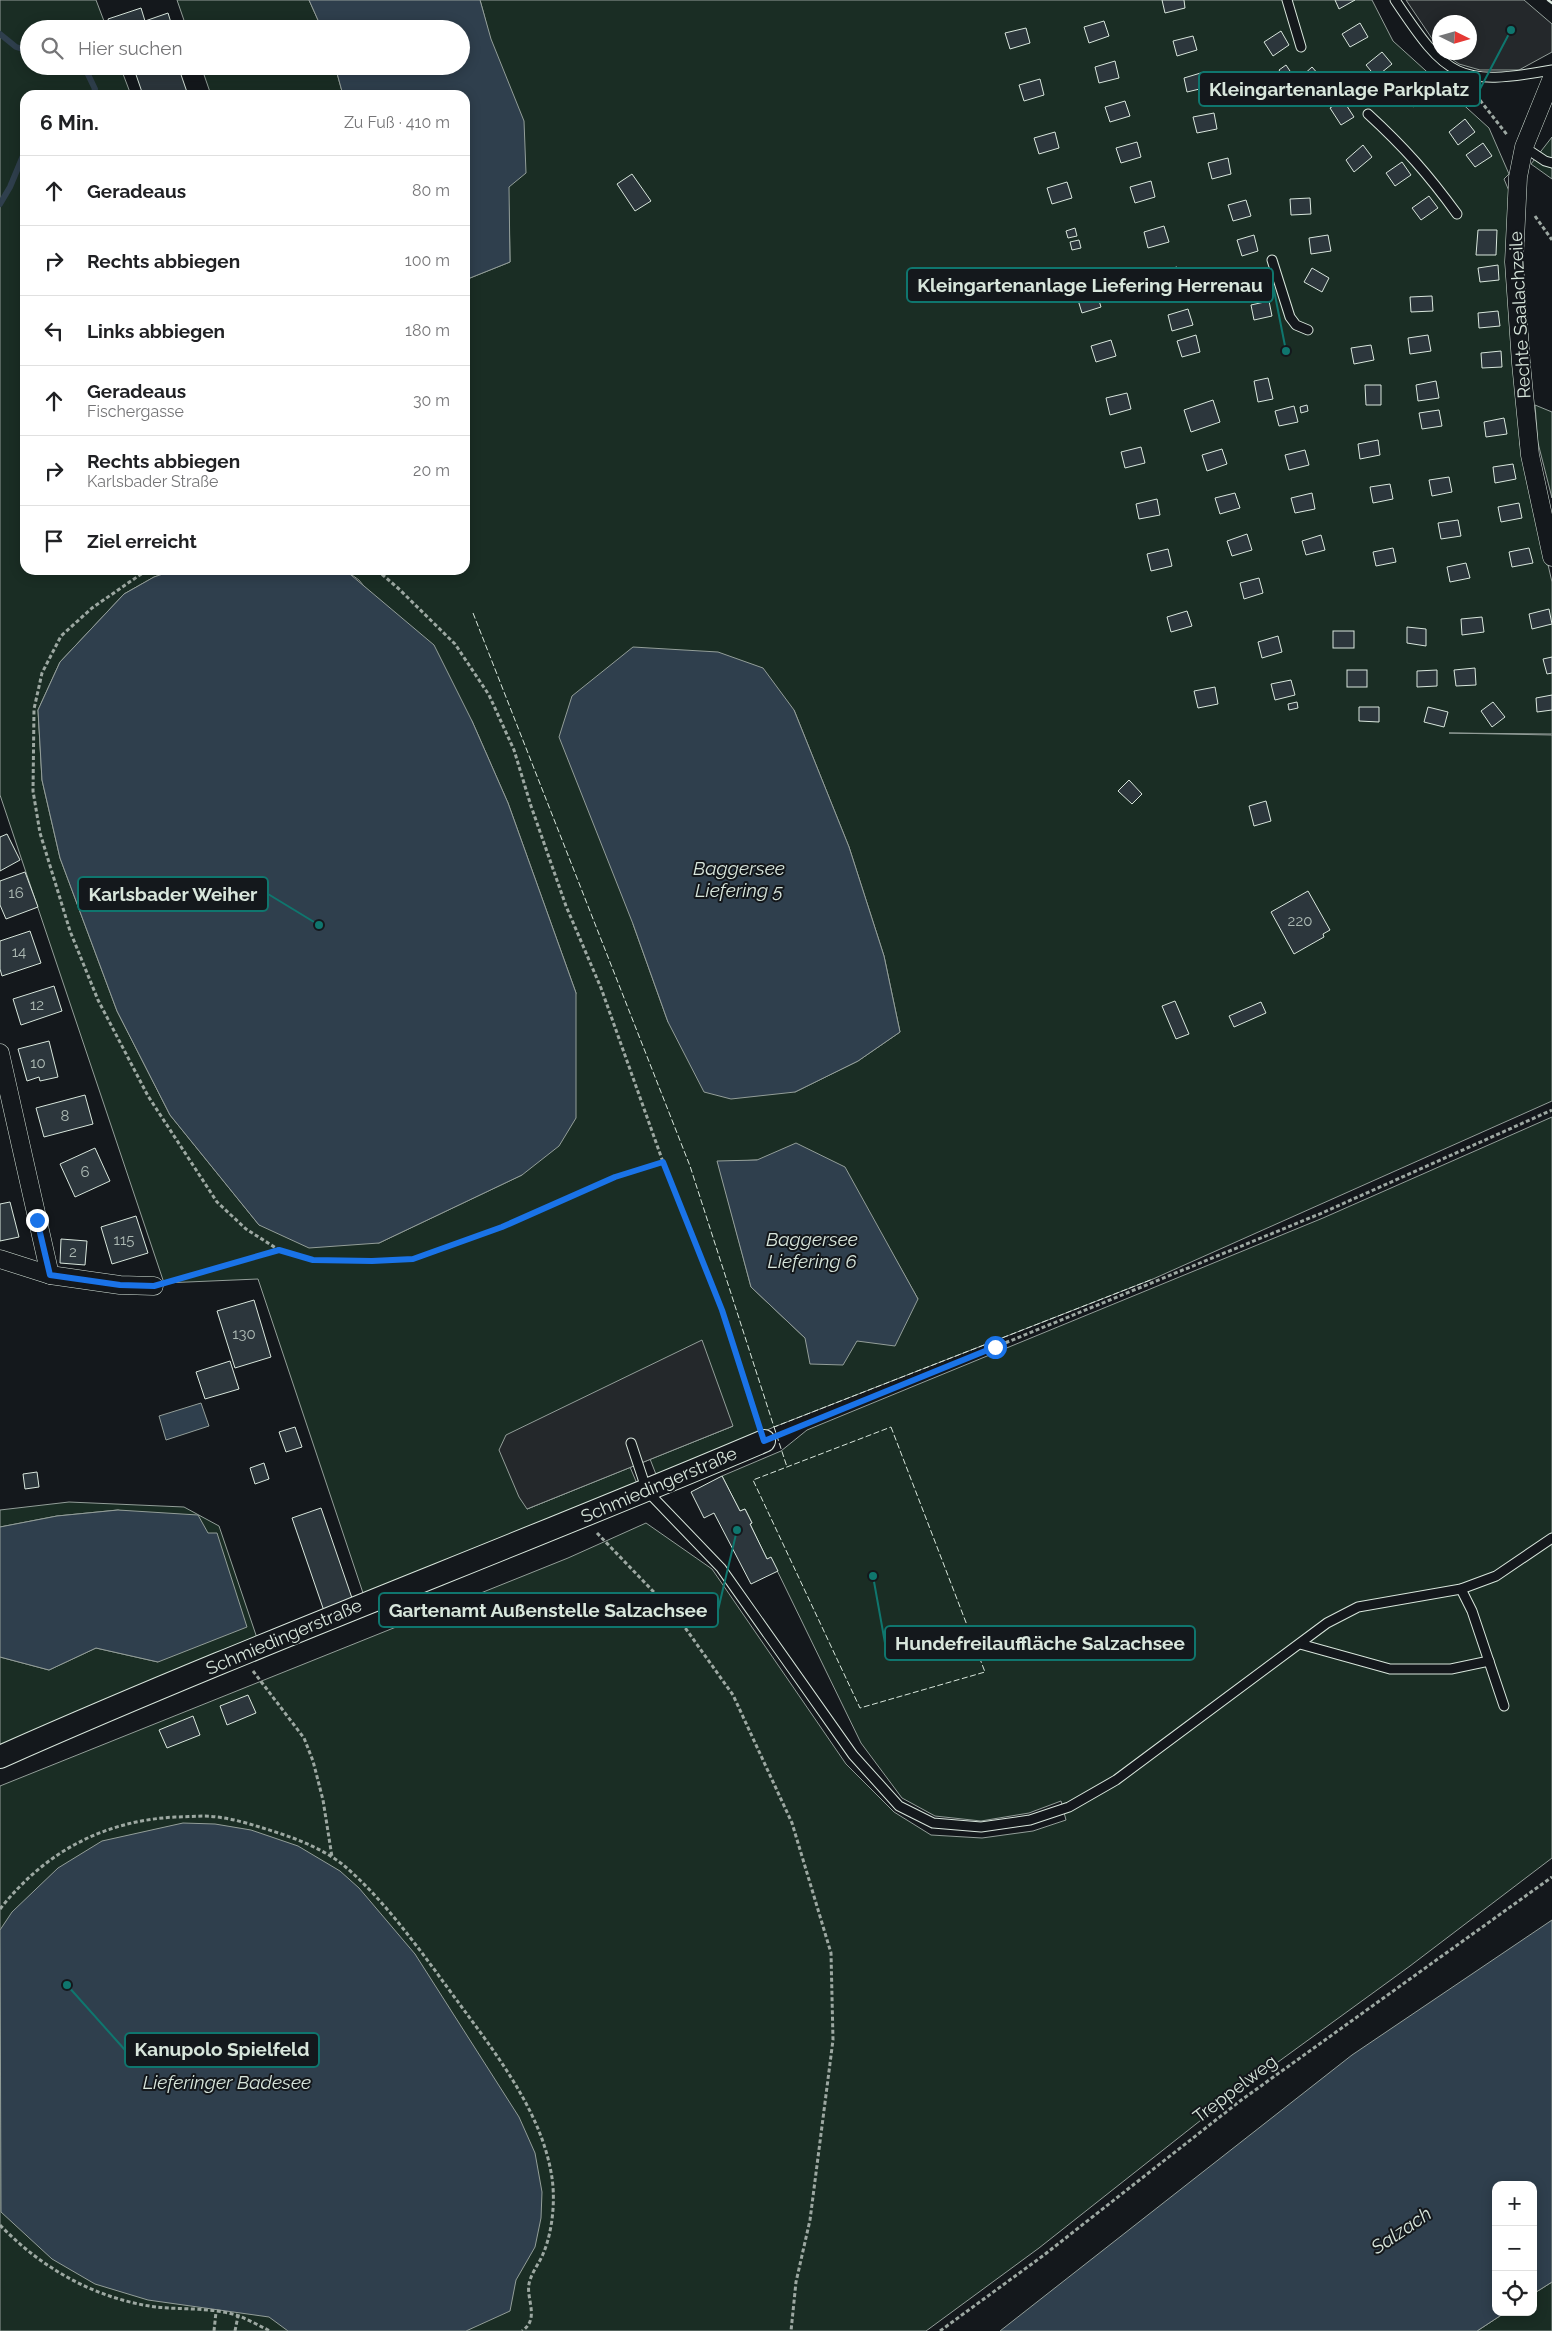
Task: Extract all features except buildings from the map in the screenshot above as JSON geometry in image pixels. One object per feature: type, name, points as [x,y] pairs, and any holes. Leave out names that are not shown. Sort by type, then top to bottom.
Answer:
[{"type":"street","name":"Rechte Saalachzeile","points":[[1552,78],[1523,154],[1518,177],[1514,262],[1530,455],[1552,557]]},
{"type":"street","points":[[0,1053],[50,1275]]},
{"type":"street","points":[[0,1259],[50,1275],[120,1285],[154,1286]]},
{"type":"street","name":"Schmiedingerstraße","points":[[0,1757],[241,1655],[583,1518],[764,1441]]},
{"type":"lane","points":[[1286,0],[1301,47]]},
{"type":"lane","points":[[1395,0],[1417,34],[1446,66],[1457,72],[1471,77],[1508,78],[1552,70]]},
{"type":"lane","points":[[1368,114],[1405,148],[1430,176],[1457,214]]},
{"type":"lane","points":[[1523,154],[1552,163]]},
{"type":"lane","points":[[1272,260],[1290,316],[1296,325],[1308,330]]},
{"type":"lane","points":[[631,1443],[647,1491],[721,1568],[853,1755],[899,1806],[933,1823],[981,1827],[1030,1820],[1069,1807],[1116,1780],[1327,1623],[1358,1607],[1461,1589],[1496,1576],[1552,1538]]},
{"type":"lane","points":[[1461,1589],[1472,1612],[1504,1706]]},
{"type":"lane","points":[[1300,1644],[1390,1669],[1451,1669],[1489,1661]]},
{"type":"path","points":[[1457,72],[1523,154]]},
{"type":"path","points":[[140,575],[92,608],[61,636],[42,673],[34,709],[32,746],[33,791],[40,833],[77,948],[98,1000],[148,1096],[217,1202],[246,1230],[279,1250],[313,1260],[372,1261],[413,1259],[502,1227],[615,1177],[663,1162]]},
{"type":"path","points":[[383,575],[455,644],[490,696],[514,750],[531,806],[566,906],[601,988],[663,1162],[722,1310],[764,1441],[1322,1213],[1552,1110]]},
{"type":"path","points":[[154,1286],[279,1250]]},
{"type":"path","points":[[583,1518],[676,1615],[733,1695],[792,1823],[831,1953],[833,2040],[810,2220],[796,2282],[791,2331]]},
{"type":"path","points":[[241,1655],[304,1738],[313,1761],[323,1800],[332,1857]]},
{"type":"path","points":[[0,1909],[35,1872],[57,1854],[98,1833],[125,1823],[157,1818],[215,1817],[280,1833],[319,1849],[332,1857],[363,1882],[419,1950],[464,2010],[513,2082],[545,2148],[552,2174],[553,2201],[551,2226],[544,2253],[528,2284],[532,2316],[525,2330]]},
{"type":"path","name":"Treppelweg","points":[[940,2331],[1044,2255],[1240,2101],[1552,1877]]},
{"type":"path","points":[[0,2225],[18,2244],[49,2268],[84,2285],[129,2301],[155,2307],[216,2312],[238,2316],[270,2331]]},
{"type":"path","points":[[214,2331],[216,2312]]},
{"type":"path","points":[[235,2331],[238,2316]]},
{"type":"green space","points":[[0,0],[96,0],[104,20],[20,20],[20,75],[123,75],[129,90],[20,90],[20,575],[160,575],[124,594],[60,662],[38,710],[42,780],[60,858],[117,1011],[170,1115],[259,1225],[379,1243],[522,1175],[576,993],[508,803],[472,721],[359,580],[352,575],[470,575],[470,278],[510,262],[504,130],[495,64],[480,0],[1372,0],[1393,41],[1489,128],[1509,174],[1504,179],[1509,191],[1520,444],[1552,582],[1552,734],[1449,733],[1552,735],[1552,1101],[1153,1279],[774,1427],[657,1477],[650,1459],[630,1467],[638,1486],[365,1599],[258,1279],[164,1283],[0,795]],"holes":[[[794,710],[849,847],[884,956],[900,1032],[858,1061],[795,1092],[668,1022],[633,924]],[[757,1160],[887,1244],[918,1299],[857,1341],[805,1338],[751,1287],[718,1162]]]},
{"type":"green space","points":[[177,0],[309,0],[318,20],[184,20]]},
{"type":"green space","points":[[204,75],[337,75],[342,90],[209,90]]},
{"type":"green space","points":[[1552,137],[1552,179],[1531,164]]},
{"type":"green space","points":[[1535,405],[1552,412],[1552,498],[1538,443]]},
{"type":"green space","points":[[1552,1117],[1552,1858],[1410,1966],[1234,2094],[1039,2248],[926,2331],[0,2331],[0,1786],[568,1558],[646,1523],[712,1569],[846,1764],[894,1812],[931,1835],[982,1838],[1033,1831],[1066,1820],[1061,1801],[1029,1813],[981,1821],[935,1816],[902,1798],[861,1743],[771,1558],[767,1559],[745,1509],[740,1511],[722,1476],[781,1451],[807,1430],[1323,1218]]},
{"type":"green space","points":[[69,1502],[184,1507],[219,1526],[258,1641],[0,1748],[0,1657],[49,1670],[96,1648],[158,1662],[208,1533],[118,1510],[57,1516],[0,1527],[0,1510]]},
{"type":"green space","points":[[1552,2282],[1552,2331],[1477,2331],[1500,2316],[1537,2316],[1537,2291]]},
{"type":"shaded area","points":[[1406,0],[1524,0],[1552,24],[1552,52],[1519,70],[1480,70],[1459,64],[1453,60],[1477,60],[1477,15],[1432,15],[1432,39]]},
{"type":"shaded area","points":[[702,1340],[733,1426],[527,1509],[519,1497],[499,1450],[506,1435]]},
{"type":"water","points":[[309,0],[480,0],[491,39],[524,121],[526,173],[509,187],[510,262],[470,278],[470,90],[342,90],[337,75],[470,75],[470,20],[318,20]]},
{"type":"water","points":[[160,575],[351,575],[434,645],[472,721],[508,803],[576,993],[576,1118],[559,1146],[522,1175],[379,1243],[309,1248],[259,1225],[170,1115],[117,1011],[60,858],[42,780],[38,710],[60,662],[124,594]]},
{"type":"water","name":"Baggersee Liefering 5","points":[[633,647],[718,652],[763,668],[794,710],[849,847],[884,956],[900,1032],[858,1061],[795,1092],[731,1099],[704,1092],[668,1022],[633,924],[559,737],[572,696]]},
{"type":"water","name":"Baggersee Liefering 6","points":[[796,1143],[845,1167],[918,1299],[895,1346],[857,1341],[843,1365],[810,1364],[805,1338],[751,1287],[717,1161],[757,1160]]},
{"type":"water","points":[[201,1403],[209,1426],[166,1440],[159,1416]]},
{"type":"water","points":[[118,1510],[198,1515],[208,1533],[217,1533],[247,1627],[158,1662],[96,1648],[49,1670],[0,1657],[0,1527],[57,1516]]},
{"type":"water","name":"Lieferinger Badesee","points":[[183,1823],[215,1824],[251,1830],[298,1846],[340,1871],[359,1888],[415,1954],[519,2117],[535,2153],[542,2192],[541,2218],[535,2247],[516,2280],[510,2311],[466,2331],[288,2331],[269,2317],[148,2300],[95,2284],[52,2259],[1,2212],[0,1930],[12,1912],[58,1868],[102,1841]]},
{"type":"water","name":"Salzach","points":[[1552,1920],[1552,2282],[1537,2291],[1537,2181],[1492,2181],[1492,2316],[1500,2316],[1477,2331],[1000,2331],[1352,2055]]},
{"type":"waterway","points":[[0,34],[20,48]]},
{"type":"waterway","points":[[88,75],[95,90]]},
{"type":"waterway","points":[[0,204],[10,187],[20,163]]},
{"type":"fence","points":[[473,613],[690,1166],[774,1427],[1153,1279]]},
{"type":"fence","points":[[774,1427],[787,1467]]},
{"type":"fence","points":[[891,1427],[985,1672],[860,1708],[753,1480],[891,1427]]},
{"type":"wall","points":[[1548,0],[1552,3]]},
{"type":"place","name":"Kleingartenanlage Parkplatz","points":[[1511,30]]},
{"type":"place","name":"Kleingartenanlage Liefering Herrenau","points":[[1286,351]]},
{"type":"place","name":"Karlsbader Weiher","points":[[319,925]]},
{"type":"place","name":"Gartenamt Außenstelle Salzachsee","points":[[737,1530]]},
{"type":"place","name":"Hundefreilauffläche Salzachsee","points":[[873,1576]]},
{"type":"place","name":"Kanupolo Spielfeld","points":[[67,1985]]},
{"type":"route","points":[[37,1220],[50,1275],[120,1285],[154,1286],[279,1250],[313,1260],[372,1261],[413,1259],[502,1227],[615,1177],[663,1162],[722,1310],[764,1441],[995,1347]]}]
